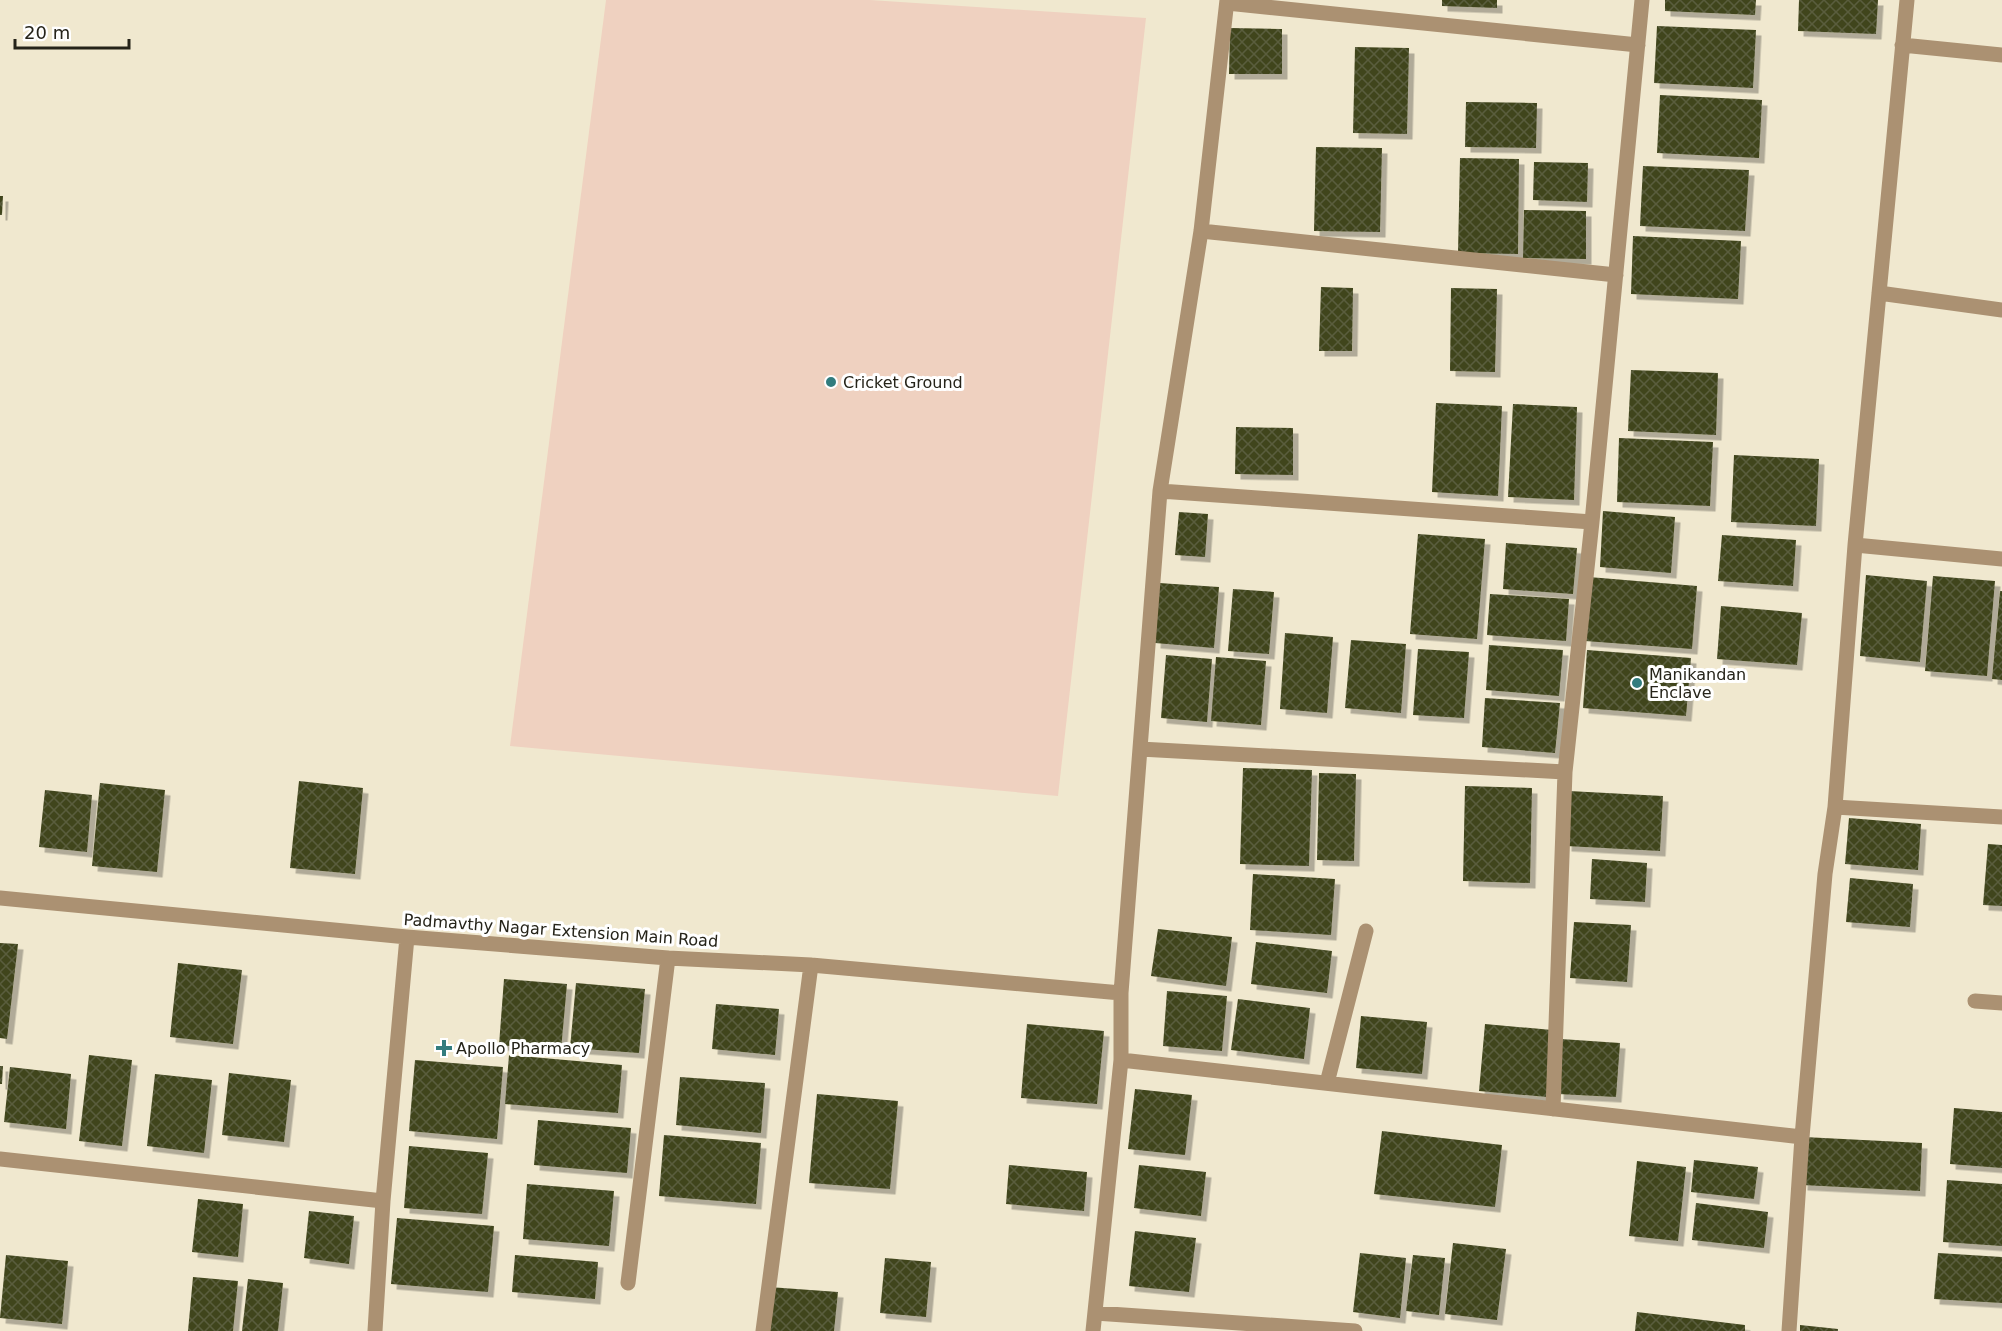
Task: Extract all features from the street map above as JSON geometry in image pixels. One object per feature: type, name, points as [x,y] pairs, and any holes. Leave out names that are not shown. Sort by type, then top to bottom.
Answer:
[{"type":"street","points":[[1553,1109],[1564,772],[1592,522],[1642,0]]},
{"type":"street","points":[[1790,1331],[1802,1137],[1824,874],[1835,807],[1855,545],[1907,0]]},
{"type":"street","points":[[1094,1331],[1121,1060],[1120,993],[1160,490],[1201,231],[1227,2],[1638,45]]},
{"type":"street","points":[[1902,45],[2002,55]]},
{"type":"street","points":[[1201,231],[1616,275]]},
{"type":"street","points":[[1879,293],[2002,310]]},
{"type":"street","points":[[1160,490],[1592,522]]},
{"type":"street","points":[[1855,545],[2002,559]]},
{"type":"street","points":[[1140,749],[1564,772]]},
{"type":"street","points":[[1835,807],[2002,817]]},
{"type":"street","name":"Padmavthy Nagar Extension Main Road","points":[[0,898],[407,937],[668,958],[811,965],[1120,993]]},
{"type":"street","points":[[1327,1083],[1366,931]]},
{"type":"street","points":[[375,1331],[383,1201],[407,937]]},
{"type":"street","points":[[628,1283],[668,958]]},
{"type":"street","points":[[763,1331],[811,965]]},
{"type":"street","points":[[1975,1001],[2002,1003]]},
{"type":"street","points":[[1121,1060],[1802,1137]]},
{"type":"street","points":[[0,1159],[383,1201]]},
{"type":"street","points":[[1095,1313],[1355,1331]]},
{"type":"shaded area","name":"Cricket Ground","points":[[606,0],[870,0],[1146,18],[1058,796],[510,746]]},
{"type":"building","points":[[1442,0],[1497,0],[1497,8],[1442,6]]},
{"type":"building","points":[[1665,0],[1756,0],[1755,15],[1665,11]]},
{"type":"building","points":[[1799,0],[1878,0],[1876,34],[1798,31]]},
{"type":"building","points":[[1657,26],[1756,30],[1753,88],[1654,83]]},
{"type":"building","points":[[1230,28],[1282,29],[1282,74],[1229,74]]},
{"type":"building","points":[[1355,47],[1409,48],[1407,134],[1353,133]]},
{"type":"building","points":[[1660,95],[1762,100],[1759,158],[1657,153]]},
{"type":"building","points":[[1466,102],[1537,103],[1536,148],[1465,147]]},
{"type":"building","points":[[1316,147],[1382,148],[1380,232],[1314,231]]},
{"type":"building","points":[[1460,158],[1519,159],[1518,254],[1458,253]]},
{"type":"building","points":[[1534,162],[1588,163],[1587,202],[1533,200]]},
{"type":"building","points":[[1643,166],[1749,170],[1745,231],[1640,226]]},
{"type":"building","points":[[0,196],[3,196],[2,215],[0,215]]},
{"type":"building","points":[[1524,210],[1586,211],[1586,259],[1523,258]]},
{"type":"building","points":[[1633,236],[1741,241],[1738,299],[1631,294]]},
{"type":"building","points":[[1321,287],[1353,288],[1352,351],[1319,351]]},
{"type":"building","points":[[1451,288],[1497,289],[1495,372],[1450,371]]},
{"type":"building","points":[[1631,370],[1718,373],[1716,435],[1628,431]]},
{"type":"building","points":[[1436,403],[1502,406],[1498,496],[1432,492]]},
{"type":"building","points":[[1513,404],[1577,407],[1574,500],[1508,497]]},
{"type":"building","points":[[1236,427],[1293,428],[1293,475],[1235,474]]},
{"type":"building","points":[[1619,438],[1713,442],[1710,506],[1617,502]]},
{"type":"building","points":[[1734,455],[1819,459],[1816,526],[1731,522]]},
{"type":"building","points":[[1603,511],[1675,517],[1671,573],[1600,567]]},
{"type":"building","points":[[1179,512],[1208,514],[1205,557],[1175,555]]},
{"type":"building","points":[[1418,534],[1485,539],[1477,639],[1410,634]]},
{"type":"building","points":[[1722,535],[1796,540],[1793,586],[1718,581]]},
{"type":"building","points":[[1506,543],[1577,548],[1573,594],[1503,589]]},
{"type":"building","points":[[1866,575],[1927,581],[1920,662],[1860,656]]},
{"type":"building","points":[[1933,576],[1995,581],[1987,676],[1925,671]]},
{"type":"building","points":[[1589,577],[1697,586],[1692,649],[1585,641]]},
{"type":"building","points":[[1159,583],[1219,587],[1214,648],[1155,643]]},
{"type":"building","points":[[1233,589],[1274,592],[1269,654],[1228,651]]},
{"type":"building","points":[[2000,591],[2002,591],[2002,680],[1992,679]]},
{"type":"building","points":[[1490,594],[1569,599],[1566,641],[1487,635]]},
{"type":"building","points":[[1721,606],[1802,613],[1797,665],[1717,659]]},
{"type":"building","points":[[1285,633],[1333,637],[1327,713],[1280,709]]},
{"type":"building","points":[[1351,640],[1406,644],[1401,713],[1345,708]]},
{"type":"building","points":[[1489,645],[1563,650],[1559,696],[1486,690]]},
{"type":"building","points":[[1418,649],[1469,652],[1464,718],[1413,715]]},
{"type":"building","name":"Manikandan Enclave","points":[[1587,650],[1691,658],[1686,716],[1583,708]]},
{"type":"building","points":[[1166,655],[1212,659],[1207,722],[1161,718]]},
{"type":"building","points":[[1216,657],[1266,661],[1261,725],[1211,721]]},
{"type":"building","points":[[1485,698],[1560,703],[1555,753],[1482,747]]},
{"type":"building","points":[[1243,768],[1312,770],[1309,866],[1240,864]]},
{"type":"building","points":[[1319,773],[1356,774],[1354,861],[1317,860]]},
{"type":"building","points":[[299,781],[363,788],[355,874],[290,868]]},
{"type":"building","points":[[100,783],[165,790],[157,872],[92,866]]},
{"type":"building","points":[[1465,786],[1532,788],[1530,883],[1463,881]]},
{"type":"building","points":[[45,790],[92,795],[87,852],[39,847]]},
{"type":"building","points":[[1569,791],[1663,796],[1660,851],[1566,846]]},
{"type":"building","points":[[1849,818],[1921,824],[1918,870],[1845,864]]},
{"type":"building","points":[[1988,844],[2002,845],[2002,906],[1983,905]]},
{"type":"building","points":[[1592,859],[1647,863],[1645,902],[1590,899]]},
{"type":"building","points":[[1253,874],[1335,879],[1331,935],[1250,930]]},
{"type":"building","points":[[1850,878],[1913,884],[1910,927],[1846,922]]},
{"type":"building","points":[[1574,922],[1631,925],[1627,982],[1570,978]]},
{"type":"building","points":[[1158,929],[1232,937],[1226,986],[1151,976]]},
{"type":"building","points":[[1256,942],[1332,951],[1327,993],[1251,984]]},
{"type":"building","points":[[0,943],[18,944],[7,1039],[0,1038]]},
{"type":"building","points":[[178,963],[242,970],[233,1044],[170,1037]]},
{"type":"building","points":[[504,979],[567,984],[561,1050],[499,1045]]},
{"type":"building","points":[[576,983],[645,989],[639,1053],[570,1048]]},
{"type":"building","points":[[1167,991],[1227,996],[1222,1051],[1163,1046]]},
{"type":"building","points":[[1238,999],[1310,1008],[1304,1059],[1231,1050]]},
{"type":"building","points":[[716,1004],[779,1009],[775,1055],[712,1049]]},
{"type":"building","points":[[1361,1016],[1427,1022],[1422,1074],[1356,1068]]},
{"type":"building","points":[[1027,1024],[1104,1031],[1097,1104],[1021,1098]]},
{"type":"building","points":[[1485,1024],[1552,1030],[1547,1097],[1479,1091]]},
{"type":"building","points":[[1561,1039],[1620,1043],[1616,1097],[1558,1094]]},
{"type":"building","points":[[89,1055],[132,1060],[122,1146],[79,1141]]},
{"type":"building","points":[[509,1055],[622,1065],[618,1113],[505,1104]]},
{"type":"building","points":[[415,1060],[503,1067],[497,1139],[409,1131]]},
{"type":"building","points":[[0,1066],[3,1066],[2,1084],[0,1084]]},
{"type":"building","points":[[10,1067],[71,1074],[66,1129],[4,1122]]},
{"type":"building","points":[[229,1073],[291,1080],[284,1142],[222,1135]]},
{"type":"building","points":[[155,1074],[212,1080],[204,1153],[147,1146]]},
{"type":"building","points":[[680,1077],[765,1083],[761,1133],[676,1125]]},
{"type":"building","points":[[1135,1089],[1192,1095],[1185,1155],[1128,1149]]},
{"type":"building","points":[[817,1094],[898,1101],[890,1189],[809,1183]]},
{"type":"building","points":[[1954,1108],[2002,1112],[2002,1168],[1950,1164]]},
{"type":"building","points":[[538,1120],[631,1128],[627,1173],[534,1165]]},
{"type":"building","points":[[1382,1131],[1502,1145],[1495,1207],[1374,1194]]},
{"type":"building","points":[[664,1135],[761,1143],[756,1204],[659,1196]]},
{"type":"building","points":[[1804,1137],[1922,1143],[1920,1191],[1802,1185]]},
{"type":"building","points":[[409,1146],[488,1153],[482,1214],[404,1208]]},
{"type":"building","points":[[1694,1160],[1758,1167],[1754,1199],[1691,1192]]},
{"type":"building","points":[[1637,1161],[1686,1167],[1678,1241],[1629,1236]]},
{"type":"building","points":[[1009,1165],[1087,1172],[1084,1211],[1006,1204]]},
{"type":"building","points":[[1139,1165],[1206,1172],[1201,1216],[1134,1208]]},
{"type":"building","points":[[1947,1180],[2002,1184],[2002,1246],[1943,1242]]},
{"type":"building","points":[[527,1184],[614,1191],[609,1246],[523,1239]]},
{"type":"building","points":[[198,1199],[243,1204],[238,1257],[192,1252]]},
{"type":"building","points":[[1696,1203],[1768,1212],[1764,1248],[1692,1240]]},
{"type":"building","points":[[309,1211],[354,1216],[349,1264],[304,1258]]},
{"type":"building","points":[[397,1218],[494,1226],[488,1292],[391,1284]]},
{"type":"building","points":[[1135,1231],[1196,1238],[1189,1292],[1129,1286]]},
{"type":"building","points":[[1453,1243],[1506,1249],[1497,1320],[1445,1314]]},
{"type":"building","points":[[1360,1253],[1406,1258],[1400,1318],[1353,1312]]},
{"type":"building","points":[[1938,1253],[2002,1257],[2002,1303],[1934,1299]]},
{"type":"building","points":[[6,1255],[68,1261],[62,1324],[0,1318]]},
{"type":"building","points":[[515,1255],[598,1262],[595,1299],[512,1292]]},
{"type":"building","points":[[1413,1255],[1445,1258],[1439,1315],[1406,1311]]},
{"type":"building","points":[[885,1258],[931,1262],[926,1317],[880,1313]]},
{"type":"building","points":[[193,1277],[238,1281],[233,1331],[188,1331]]},
{"type":"building","points":[[248,1279],[283,1283],[278,1331],[242,1331]]},
{"type":"building","points":[[769,1287],[838,1292],[834,1331],[765,1331]]},
{"type":"building","points":[[1637,1312],[1745,1325],[1745,1331],[1635,1331]]},
{"type":"building","points":[[1800,1325],[1838,1329],[1838,1331],[1800,1331]]},
{"type":"place","name":"Cricket Ground","points":[[831,382]]},
{"type":"place","name":"Manikandan Enclave","points":[[1637,683]]},
{"type":"place","name":"Apollo Pharmacy","points":[[444,1048]]}]
